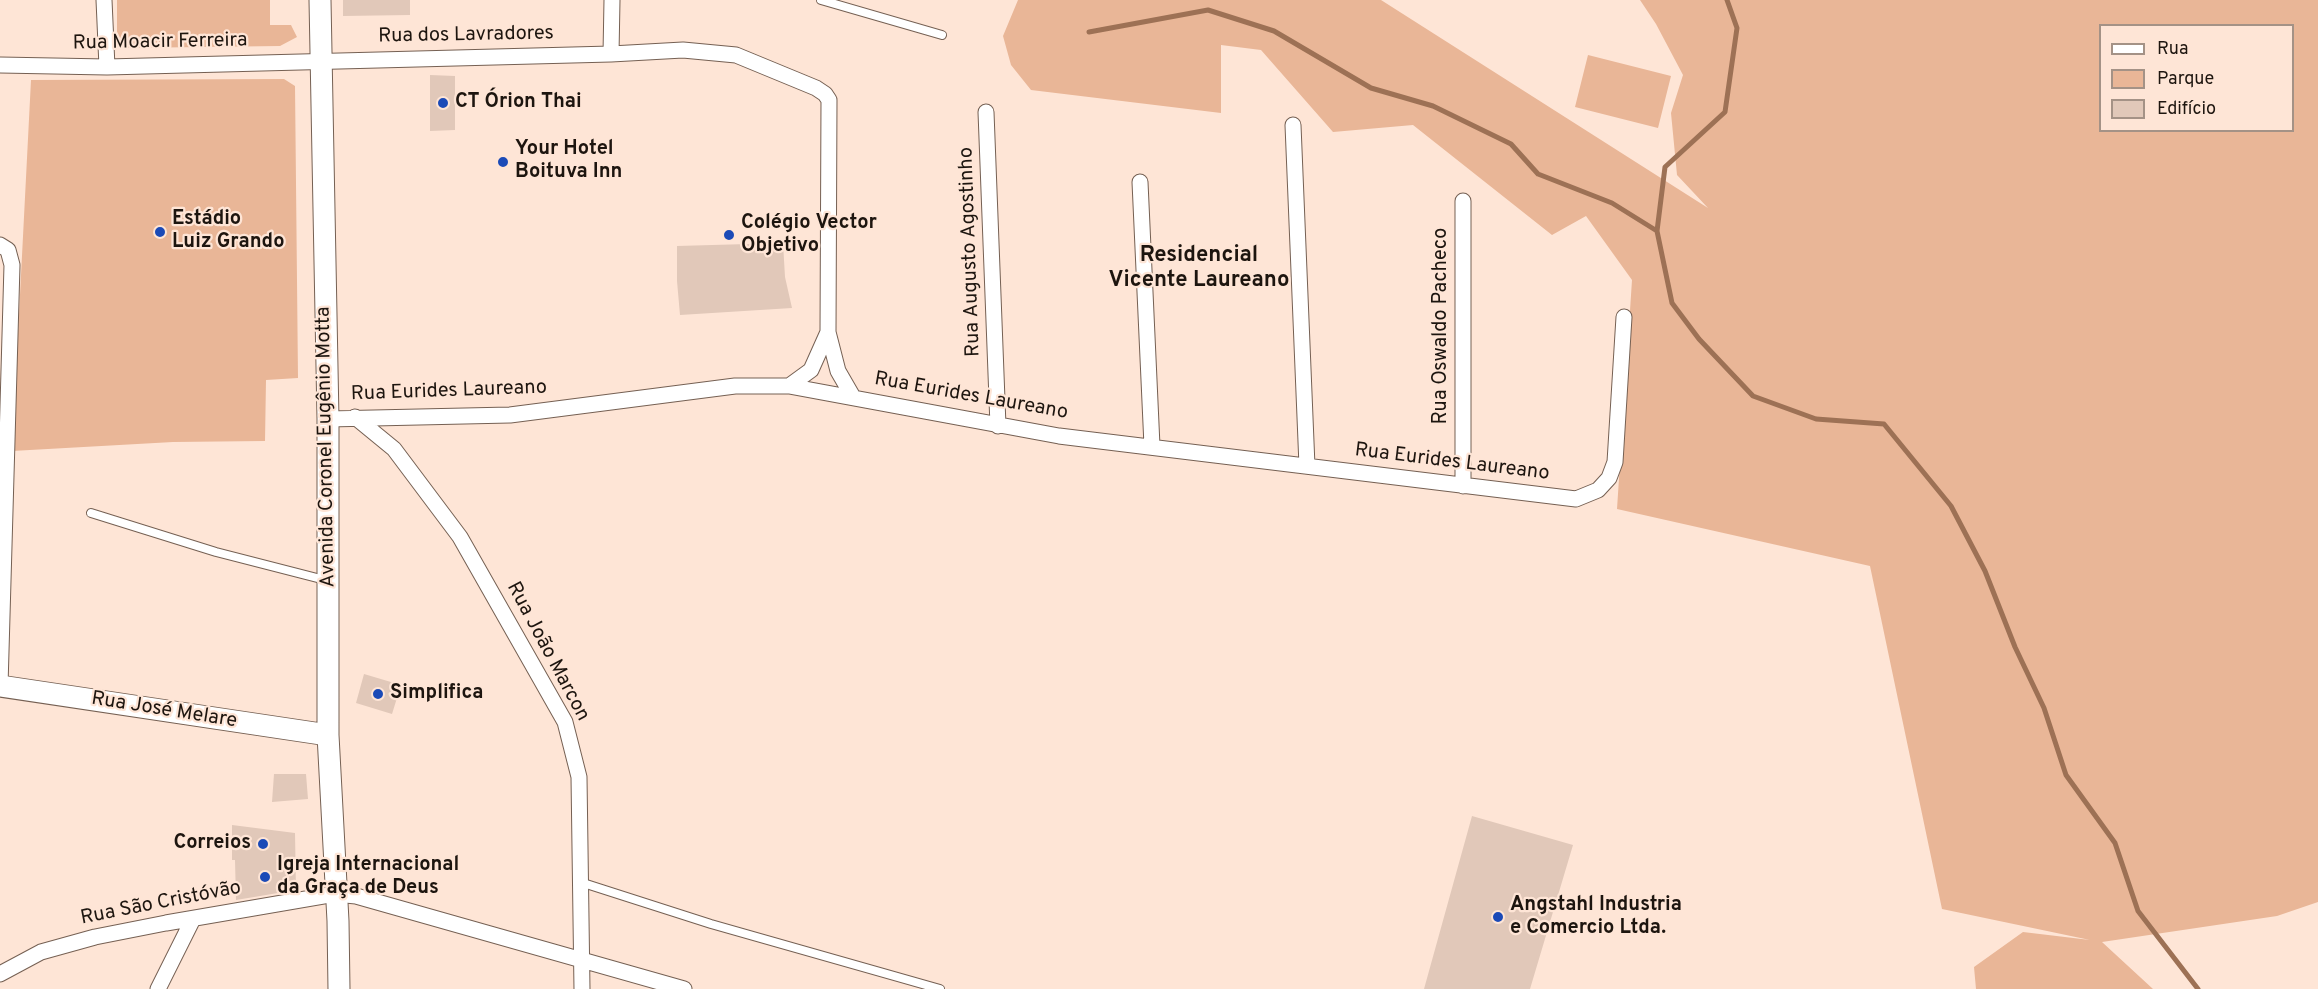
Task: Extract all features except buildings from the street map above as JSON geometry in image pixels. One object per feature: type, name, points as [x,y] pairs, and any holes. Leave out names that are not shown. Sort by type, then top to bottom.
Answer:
[{"type":"main road","name":"Avenida Coronel Eugênio Motta","points":[[320,0],[328,419],[328,735],[339,989]]},
{"type":"main road","name":"Rua José Melare","points":[[0,686],[328,735]]},
{"type":"street","points":[[104,0],[107,67]]},
{"type":"street","points":[[611,54],[612,0]]},
{"type":"street","name":"Rua dos Lavradores","points":[[321,60],[611,54],[683,50],[731,54],[816,88],[827,97],[830,104],[828,332]]},
{"type":"street","name":"Rua Moacir Ferreira","points":[[0,65],[107,67],[321,60]]},
{"type":"street","name":"Rua Augusto Agostinho","points":[[986,112],[998,426]]},
{"type":"street","points":[[1293,124],[1307,466]]},
{"type":"street","points":[[1140,182],[1152,446]]},
{"type":"street","name":"Rua Oswaldo Pacheco","points":[[1463,201],[1463,486]]},
{"type":"street","points":[[0,686],[3,483],[12,266],[4,248]]},
{"type":"street","name":"Rua Eurides Laureano","points":[[328,419],[510,415],[735,386],[789,386],[1059,436],[1576,498],[1590,494],[1610,478],[1617,454],[1624,317]]},
{"type":"street","points":[[789,386],[811,370],[828,332]]},
{"type":"street","points":[[828,332],[838,371],[854,397]]},
{"type":"street","name":"Rua João Marcon","points":[[355,417],[394,449],[460,537],[564,719],[579,777],[582,989]]},
{"type":"street","name":"Rua São Cristóvão","points":[[0,974],[41,952],[59,947],[146,927],[335,894],[356,896],[684,989]]},
{"type":"street","points":[[158,989],[193,919]]},
{"type":"lane","points":[[821,0],[942,35]]},
{"type":"lane","points":[[91,513],[227,555],[329,581]]},
{"type":"lane","points":[[580,882],[711,924],[940,989]]},
{"type":"green space","points":[[117,0],[270,0],[270,25],[291,25],[297,37],[280,46],[126,48],[117,41]]},
{"type":"green space","points":[[1018,0],[1381,0],[1708,208],[1677,175],[1671,113],[1683,75],[1656,24],[1640,0],[2318,0],[2318,902],[2277,916],[2102,942],[2153,989],[1976,989],[1974,967],[2023,932],[2090,940],[1942,909],[1870,566],[1617,509],[1632,280],[1586,216],[1552,235],[1413,125],[1333,132],[1261,50],[1221,45],[1221,113],[1031,90],[1011,65],[1003,36]]},
{"type":"green space","points":[[1588,55],[1671,76],[1658,128],[1575,107]]},
{"type":"green space","name":"Estádio Luiz Grando","points":[[284,79],[295,86],[298,378],[266,380],[265,441],[173,442],[12,451],[31,80]]},
{"type":"waterway","points":[[1727,0],[1737,28],[1725,112],[1665,167],[1657,231],[1672,303],[1699,339],[1753,396],[1816,419],[1884,424],[1951,506],[1985,571],[2015,647],[2044,708],[2066,775],[2115,843],[2138,911],[2198,989]]},
{"type":"waterway","points":[[1089,32],[1208,10],[1274,31],[1371,88],[1433,106],[1511,144],[1538,174],[1612,203],[1657,231]]},
{"type":"place","name":"CT Órion Thai","points":[[443,103]]},
{"type":"place","name":"Your Hotel Boituva Inn","points":[[503,162]]},
{"type":"place","name":"Estádio Luiz Grando","points":[[160,232]]},
{"type":"place","name":"Colégio Vector Objetivo","points":[[729,235]]},
{"type":"place","name":"Simplifica","points":[[378,694]]},
{"type":"place","name":"Correios","points":[[263,844]]},
{"type":"place","name":"Igreja Internacional da Graça de Deus","points":[[265,877]]},
{"type":"place","name":"Angstahl Industria e Comercio Ltda.","points":[[1498,917]]},
{"type":"district","name":"Residencial Vicente Laureano","points":[[1199,270]]}]
